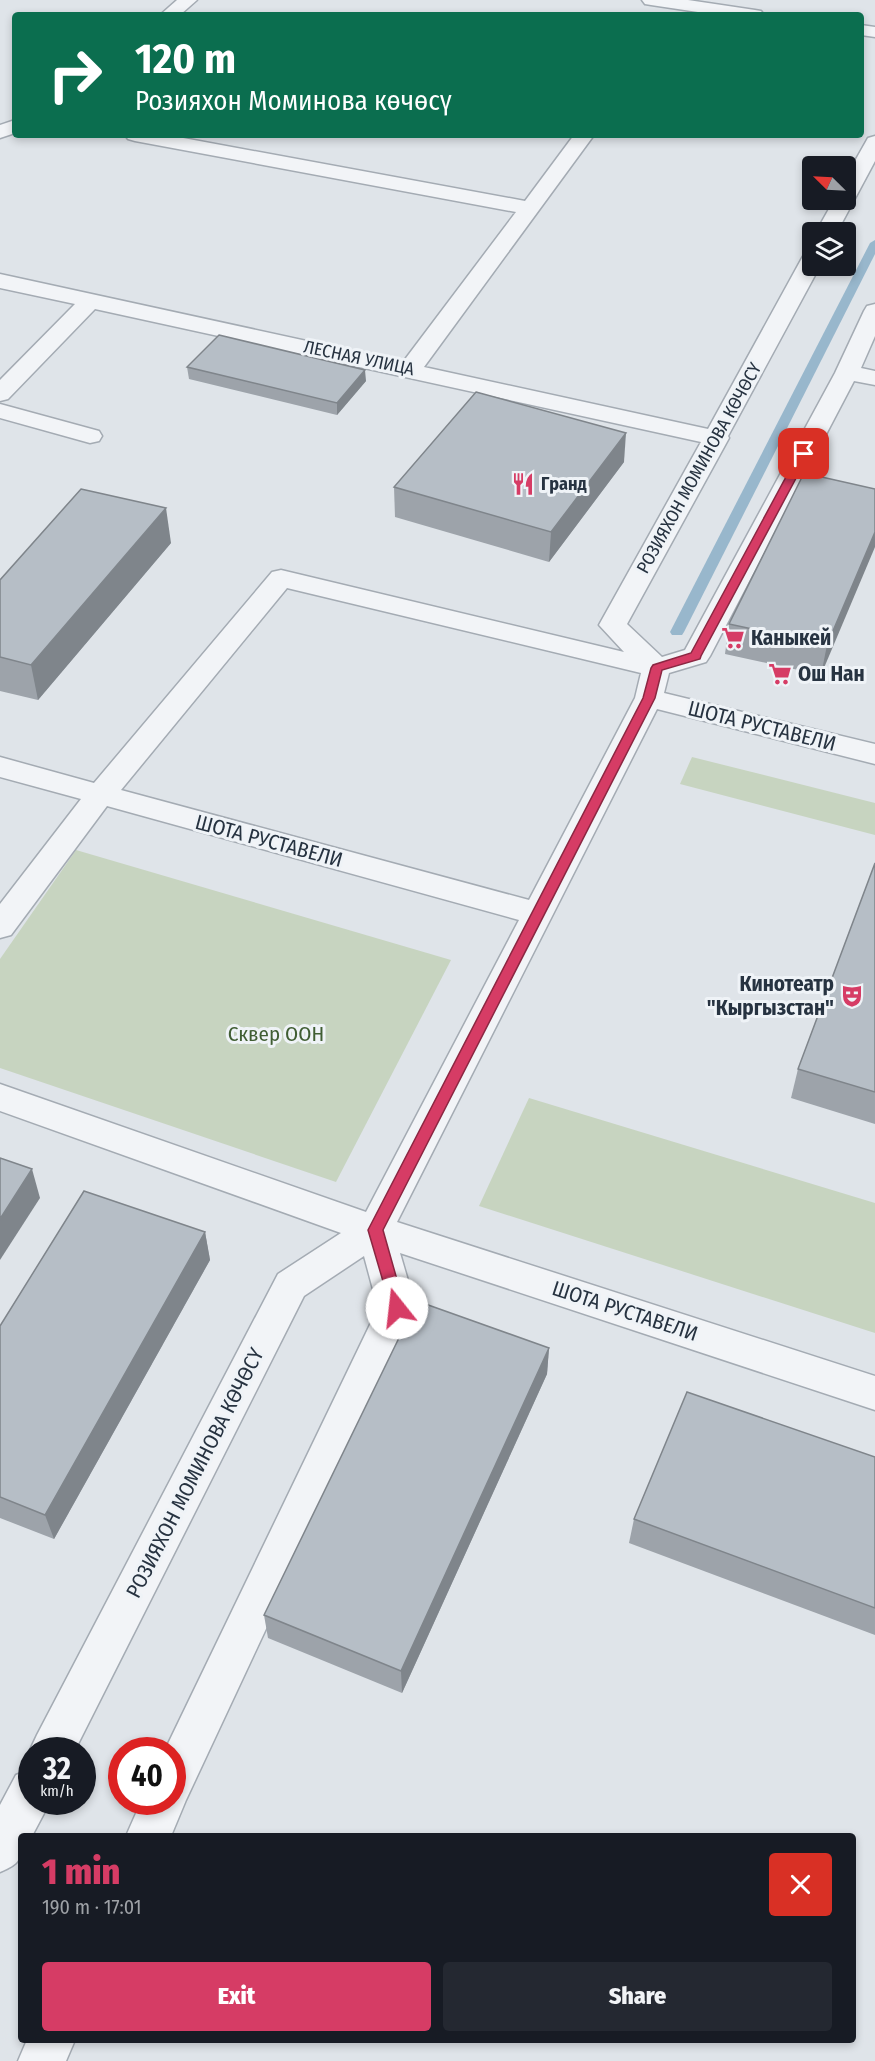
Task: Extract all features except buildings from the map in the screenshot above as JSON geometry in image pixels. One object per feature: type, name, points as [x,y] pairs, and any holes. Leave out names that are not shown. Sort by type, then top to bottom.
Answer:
[{"type":"street","points":[[173,12],[188,0]]},
{"type":"street","points":[[651,0],[674,9],[714,12]]},
{"type":"street","points":[[151,138],[531,208]]},
{"type":"street","points":[[410,369],[582,138]]},
{"type":"street","points":[[856,177],[875,142]]},
{"type":"street","name":"РОЗИЯХОН МОМИНОВА КӨЧӨСҮ","points":[[59,1737],[291,1285],[375,1230],[649,698],[657,668],[613,625],[803,276]]},
{"type":"street","name":"ЛЕСНАЯ УЛИЦА","points":[[0,281],[717,438]]},
{"type":"street","points":[[0,394],[90,302]]},
{"type":"street","points":[[0,927],[100,795],[281,578],[657,668],[696,656],[847,373],[875,310]]},
{"type":"street","points":[[847,373],[875,378]]},
{"type":"street","points":[[0,411],[90,436]]},
{"type":"street","name":"ШОТА РУСТАВЕЛИ","points":[[649,698],[875,754]]},
{"type":"street","name":"ШОТА РУСТАВЕЛИ","points":[[0,767],[538,914]]},
{"type":"street","name":"ШОТА РУСТАВЕЛИ","points":[[0,1096],[375,1230],[875,1392]]},
{"type":"street","points":[[186,1754],[397,1308],[375,1230]]},
{"type":"street","points":[[0,1850],[18,1797]]},
{"type":"street","points":[[149,1833],[158,1815]]},
{"type":"street","points":[[42,2061],[50,2043]]},
{"type":"green space","points":[[692,757],[875,803],[875,835],[680,784]]},
{"type":"green space","name":"Сквер ООН","points":[[76,850],[451,960],[336,1182],[0,1068],[0,959]]},
{"type":"green space","points":[[529,1098],[875,1203],[875,1333],[479,1206]]},
{"type":"waterway","points":[[677,632],[875,243]]},
{"type":"place","name":"Гранд","points":[[523,484]]},
{"type":"place","name":"Каныкей","points":[[733,638]]},
{"type":"place","name":"Ош Нан","points":[[780,674]]},
{"type":"place","name":"Кинотеатр \"Кыргызстан\"","points":[[852,996]]},
{"type":"route","points":[[397,1308],[375,1230],[649,698],[657,668],[696,656],[804,454]]}]
